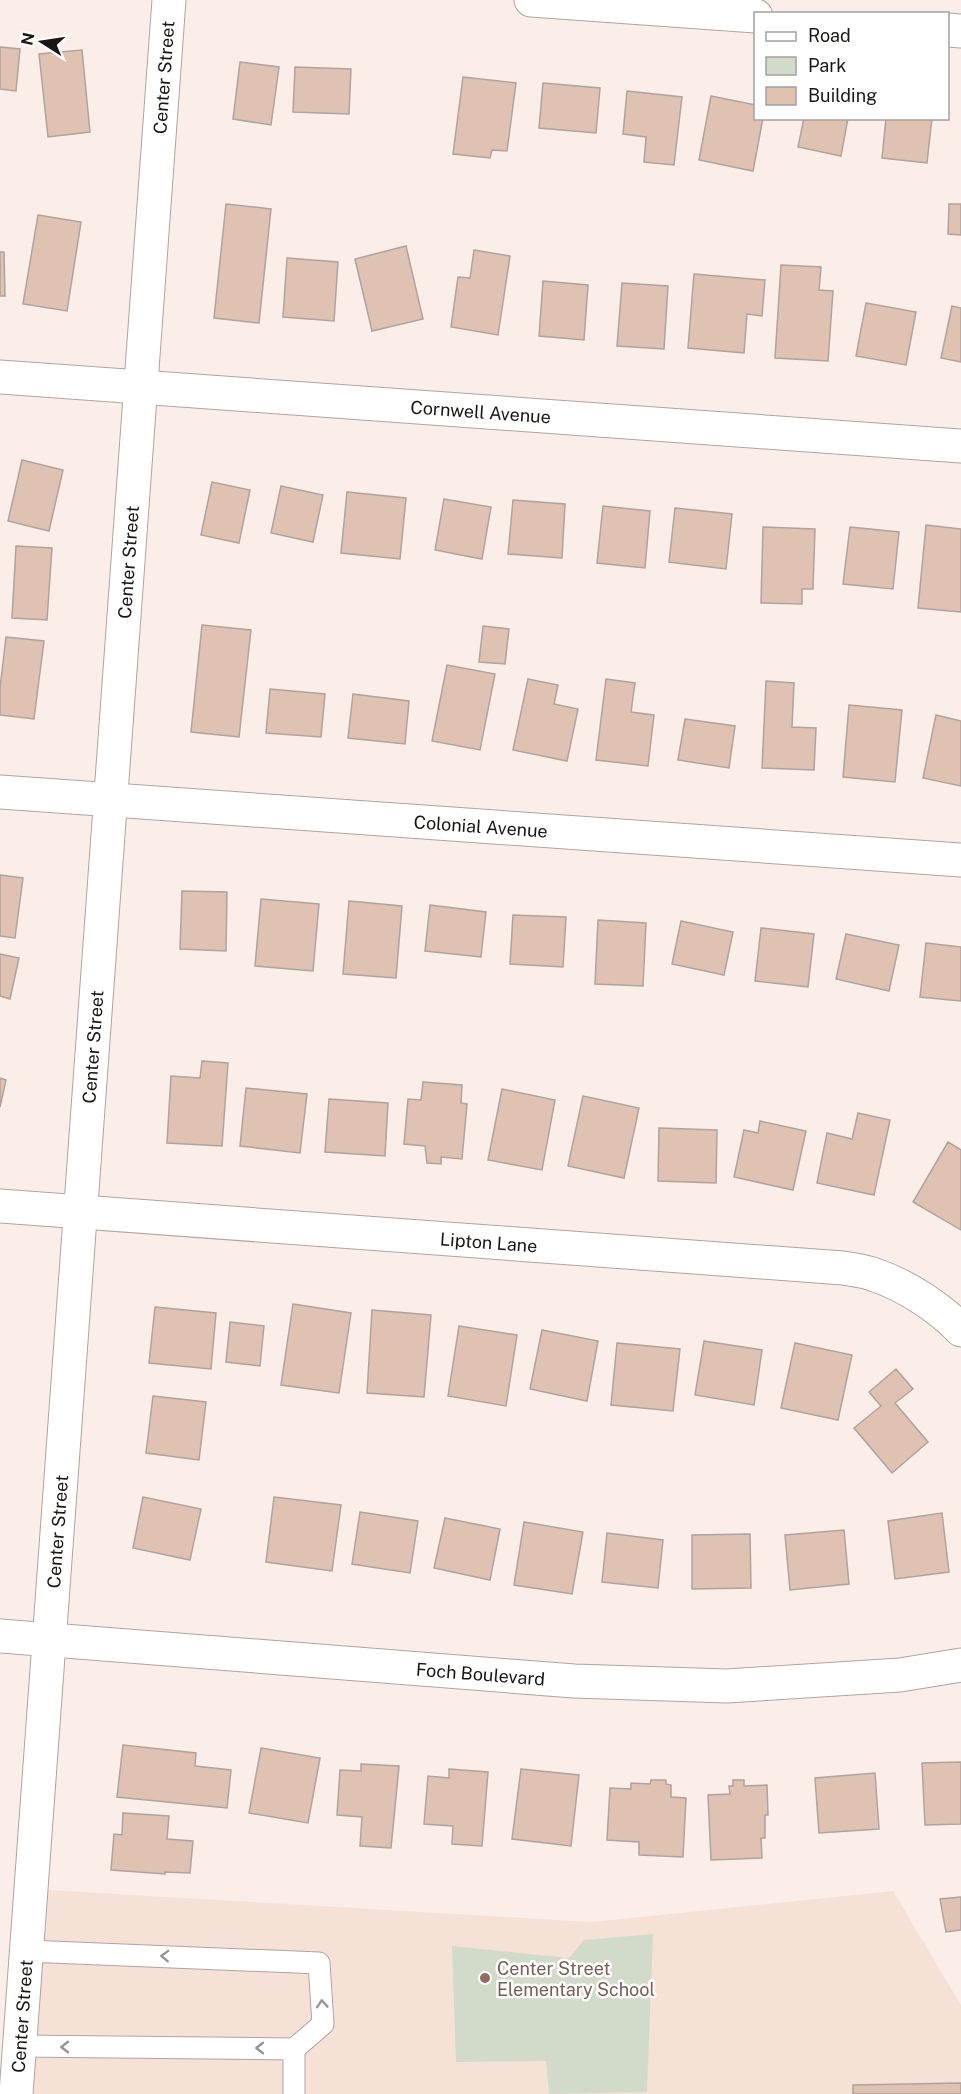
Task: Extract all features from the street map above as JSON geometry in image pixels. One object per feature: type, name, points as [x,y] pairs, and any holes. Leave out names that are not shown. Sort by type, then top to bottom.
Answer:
[{"type":"street","name":"Center Street","points":[[16,2094],[169,0]]},
{"type":"street","points":[[531,0],[754,16]]},
{"type":"street","name":"Cornwell Avenue","points":[[0,377],[961,446]]},
{"type":"street","name":"Colonial Avenue","points":[[0,792],[961,860]]},
{"type":"street","name":"Lipton Lane","points":[[0,1206],[843,1268],[875,1275],[918,1296],[949,1318],[961,1330]]},
{"type":"street","name":"Foch Boulevard","points":[[0,1636],[574,1681],[727,1686],[900,1675],[961,1665]]},
{"type":"lane","points":[[19,2046],[294,2049],[323,2024],[319,1963],[27,1950]]},
{"type":"lane","points":[[294,2049],[294,2094]]},
{"type":"shaded area","name":"Center Street Elementary School","points":[[31,1889],[592,1922],[893,1891],[961,2005],[961,2094],[16,2094]]},
{"type":"green space","points":[[653,1934],[647,2092],[549,2094],[546,2061],[456,2062],[452,1946],[569,1958],[584,1940]]},
{"type":"building","points":[[0,47],[20,49],[16,91],[0,89]]},
{"type":"building","points":[[82,50],[90,132],[48,137],[39,54]]},
{"type":"building","points":[[240,62],[279,67],[271,125],[233,119]]},
{"type":"building","points":[[295,67],[351,69],[349,114],[293,112]]},
{"type":"building","points":[[463,77],[516,83],[507,151],[492,150],[490,158],[453,154]]},
{"type":"building","points":[[543,83],[600,88],[596,133],[539,128]]},
{"type":"building","points":[[627,91],[682,97],[674,165],[644,162],[646,137],[623,134]]},
{"type":"building","points":[[711,96],[754,105],[754,120],[763,120],[753,171],[699,160]]},
{"type":"building","points":[[804,120],[848,120],[841,156],[798,147]]},
{"type":"building","points":[[886,120],[932,120],[927,163],[882,158]]},
{"type":"building","points":[[226,204],[271,209],[259,323],[214,318]]},
{"type":"building","points":[[949,204],[961,204],[961,235],[948,234]]},
{"type":"building","points":[[38,215],[81,222],[67,311],[23,304]]},
{"type":"building","points":[[406,246],[423,319],[372,331],[355,259]]},
{"type":"building","points":[[474,250],[510,256],[498,335],[451,327],[458,277],[470,278]]},
{"type":"building","points":[[0,252],[4,252],[5,296],[0,296]]},
{"type":"building","points":[[287,258],[338,262],[334,321],[283,317]]},
{"type":"building","points":[[781,265],[821,267],[819,290],[833,291],[828,361],[775,358]]},
{"type":"building","points":[[694,274],[765,280],[762,316],[747,314],[744,353],[688,348]]},
{"type":"building","points":[[543,281],[588,285],[584,340],[539,336]]},
{"type":"building","points":[[622,283],[668,286],[664,349],[617,346]]},
{"type":"building","points":[[866,303],[916,312],[906,365],[856,356]]},
{"type":"building","points":[[952,306],[961,308],[961,362],[941,358]]},
{"type":"building","points":[[22,460],[63,470],[49,531],[8,521]]},
{"type":"building","points":[[212,482],[250,490],[239,543],[201,535]]},
{"type":"building","points":[[281,486],[323,495],[313,542],[271,533]]},
{"type":"building","points":[[347,492],[406,498],[400,559],[341,553]]},
{"type":"building","points":[[444,499],[491,507],[482,559],[435,550]]},
{"type":"building","points":[[513,500],[565,504],[562,558],[508,554]]},
{"type":"building","points":[[603,506],[650,511],[645,568],[597,563]]},
{"type":"building","points":[[675,508],[732,514],[726,569],[669,562]]},
{"type":"building","points":[[926,525],[961,529],[961,612],[918,608]]},
{"type":"building","points":[[763,527],[815,529],[813,589],[802,589],[802,604],[761,603]]},
{"type":"building","points":[[850,527],[899,532],[893,589],[843,584]]},
{"type":"building","points":[[16,546],[52,548],[47,620],[12,618]]},
{"type":"building","points":[[202,625],[251,630],[239,737],[191,732]]},
{"type":"building","points":[[483,626],[509,629],[505,664],[479,662]]},
{"type":"building","points":[[6,637],[44,641],[34,719],[0,715],[0,688]]},
{"type":"building","points":[[447,665],[495,674],[480,750],[432,741]]},
{"type":"building","points":[[528,679],[558,685],[554,704],[578,709],[567,761],[513,750]]},
{"type":"building","points":[[606,679],[635,683],[631,712],[654,715],[648,766],[596,760]]},
{"type":"building","points":[[766,681],[794,683],[792,727],[816,728],[814,770],[762,768]]},
{"type":"building","points":[[270,689],[325,694],[321,737],[266,733]]},
{"type":"building","points":[[353,694],[409,701],[405,744],[348,738]]},
{"type":"building","points":[[849,705],[902,710],[895,782],[843,777]]},
{"type":"building","points":[[936,715],[961,721],[961,786],[923,778]]},
{"type":"building","points":[[685,719],[735,726],[729,768],[678,760]]},
{"type":"building","points":[[0,875],[23,878],[15,938],[0,936]]},
{"type":"building","points":[[182,891],[227,892],[226,951],[180,949]]},
{"type":"building","points":[[261,899],[319,904],[313,971],[255,966]]},
{"type":"building","points":[[349,901],[402,906],[396,978],[343,974]]},
{"type":"building","points":[[430,905],[486,912],[481,957],[425,951]]},
{"type":"building","points":[[513,915],[566,917],[563,967],[510,964]]},
{"type":"building","points":[[598,920],[646,923],[643,986],[595,984]]},
{"type":"building","points":[[681,921],[733,932],[724,975],[672,964]]},
{"type":"building","points":[[761,928],[814,934],[808,987],[755,981]]},
{"type":"building","points":[[846,934],[899,945],[889,991],[836,979]]},
{"type":"building","points":[[926,943],[961,947],[961,1001],[920,997]]},
{"type":"building","points":[[0,954],[19,958],[10,999],[0,996]]},
{"type":"building","points":[[202,1061],[228,1063],[222,1146],[167,1143],[171,1076],[200,1078]]},
{"type":"building","points":[[0,1078],[6,1080],[0,1107]]},
{"type":"building","points":[[423,1082],[462,1085],[461,1103],[467,1104],[462,1159],[441,1157],[441,1164],[427,1163],[425,1146],[404,1144],[408,1099],[421,1100]]},
{"type":"building","points":[[246,1088],[307,1094],[300,1153],[240,1146]]},
{"type":"building","points":[[502,1089],[555,1100],[542,1170],[488,1160]]},
{"type":"building","points":[[583,1096],[639,1108],[624,1178],[568,1166]]},
{"type":"building","points":[[329,1099],[388,1103],[385,1156],[325,1152]]},
{"type":"building","points":[[858,1113],[890,1120],[874,1195],[817,1183],[827,1133],[852,1139]]},
{"type":"building","points":[[760,1121],[806,1131],[793,1190],[734,1177],[744,1130],[758,1133]]},
{"type":"building","points":[[659,1128],[717,1130],[716,1183],[658,1181]]},
{"type":"building","points":[[948,1142],[961,1150],[961,1230],[913,1202]]},
{"type":"building","points":[[293,1304],[351,1313],[339,1393],[281,1385]]},
{"type":"building","points":[[155,1307],[216,1313],[211,1369],[149,1363]]},
{"type":"building","points":[[372,1310],[431,1315],[424,1397],[367,1393]]},
{"type":"building","points":[[230,1322],[264,1326],[260,1366],[226,1362]]},
{"type":"building","points":[[459,1326],[517,1335],[506,1406],[448,1396]]},
{"type":"building","points":[[542,1330],[598,1341],[587,1401],[530,1389]]},
{"type":"building","points":[[704,1341],[762,1350],[754,1405],[695,1395]]},
{"type":"building","points":[[617,1343],[680,1349],[673,1411],[611,1405]]},
{"type":"building","points":[[795,1343],[852,1355],[838,1420],[781,1408]]},
{"type":"building","points":[[896,1369],[913,1389],[895,1403],[928,1442],[892,1473],[854,1428],[881,1406],[869,1392]]},
{"type":"building","points":[[153,1396],[206,1402],[199,1460],[146,1453]]},
{"type":"building","points":[[143,1497],[201,1509],[190,1560],[133,1548]]},
{"type":"building","points":[[274,1497],[341,1505],[332,1571],[266,1562]]},
{"type":"building","points":[[360,1512],[418,1521],[410,1573],[352,1564]]},
{"type":"building","points":[[942,1513],[949,1572],[895,1579],[888,1521]]},
{"type":"building","points":[[445,1518],[500,1529],[490,1580],[434,1568]]},
{"type":"building","points":[[524,1522],[583,1532],[572,1594],[514,1585]]},
{"type":"building","points":[[844,1530],[849,1584],[790,1590],[785,1535]]},
{"type":"building","points":[[607,1533],[663,1540],[658,1588],[602,1582]]},
{"type":"building","points":[[750,1534],[751,1588],[692,1589],[692,1535]]},
{"type":"building","points":[[123,1745],[196,1753],[195,1766],[231,1770],[227,1808],[117,1797]]},
{"type":"building","points":[[261,1748],[320,1758],[308,1823],[249,1813]]},
{"type":"building","points":[[961,1762],[961,1824],[925,1825],[922,1763]]},
{"type":"building","points":[[361,1764],[399,1766],[391,1848],[360,1846],[362,1817],[337,1815],[340,1770],[361,1771]]},
{"type":"building","points":[[449,1769],[488,1772],[482,1846],[452,1844],[453,1826],[424,1824],[428,1776],[449,1778]]},
{"type":"building","points":[[521,1769],[579,1775],[571,1846],[512,1839]]},
{"type":"building","points":[[875,1773],[879,1829],[819,1833],[815,1778]]},
{"type":"building","points":[[651,1780],[666,1780],[666,1784],[671,1785],[671,1797],[686,1798],[683,1857],[639,1855],[639,1842],[607,1840],[610,1788],[631,1789],[631,1783],[650,1784]]},
{"type":"building","points":[[733,1780],[744,1780],[744,1786],[767,1785],[768,1815],[765,1815],[765,1838],[761,1838],[762,1858],[711,1860],[708,1795],[730,1794],[729,1786],[733,1786]]},
{"type":"building","points":[[123,1813],[169,1816],[167,1839],[193,1841],[190,1873],[165,1872],[165,1874],[111,1870],[114,1834],[122,1835]]},
{"type":"building","points":[[961,1897],[961,1930],[946,1932],[940,1899]]},
{"type":"building","points":[[961,2083],[961,2094],[853,2094],[853,2085]]},
{"type":"place","name":"Center Street Elementary School","points":[[485,1978]]}]
